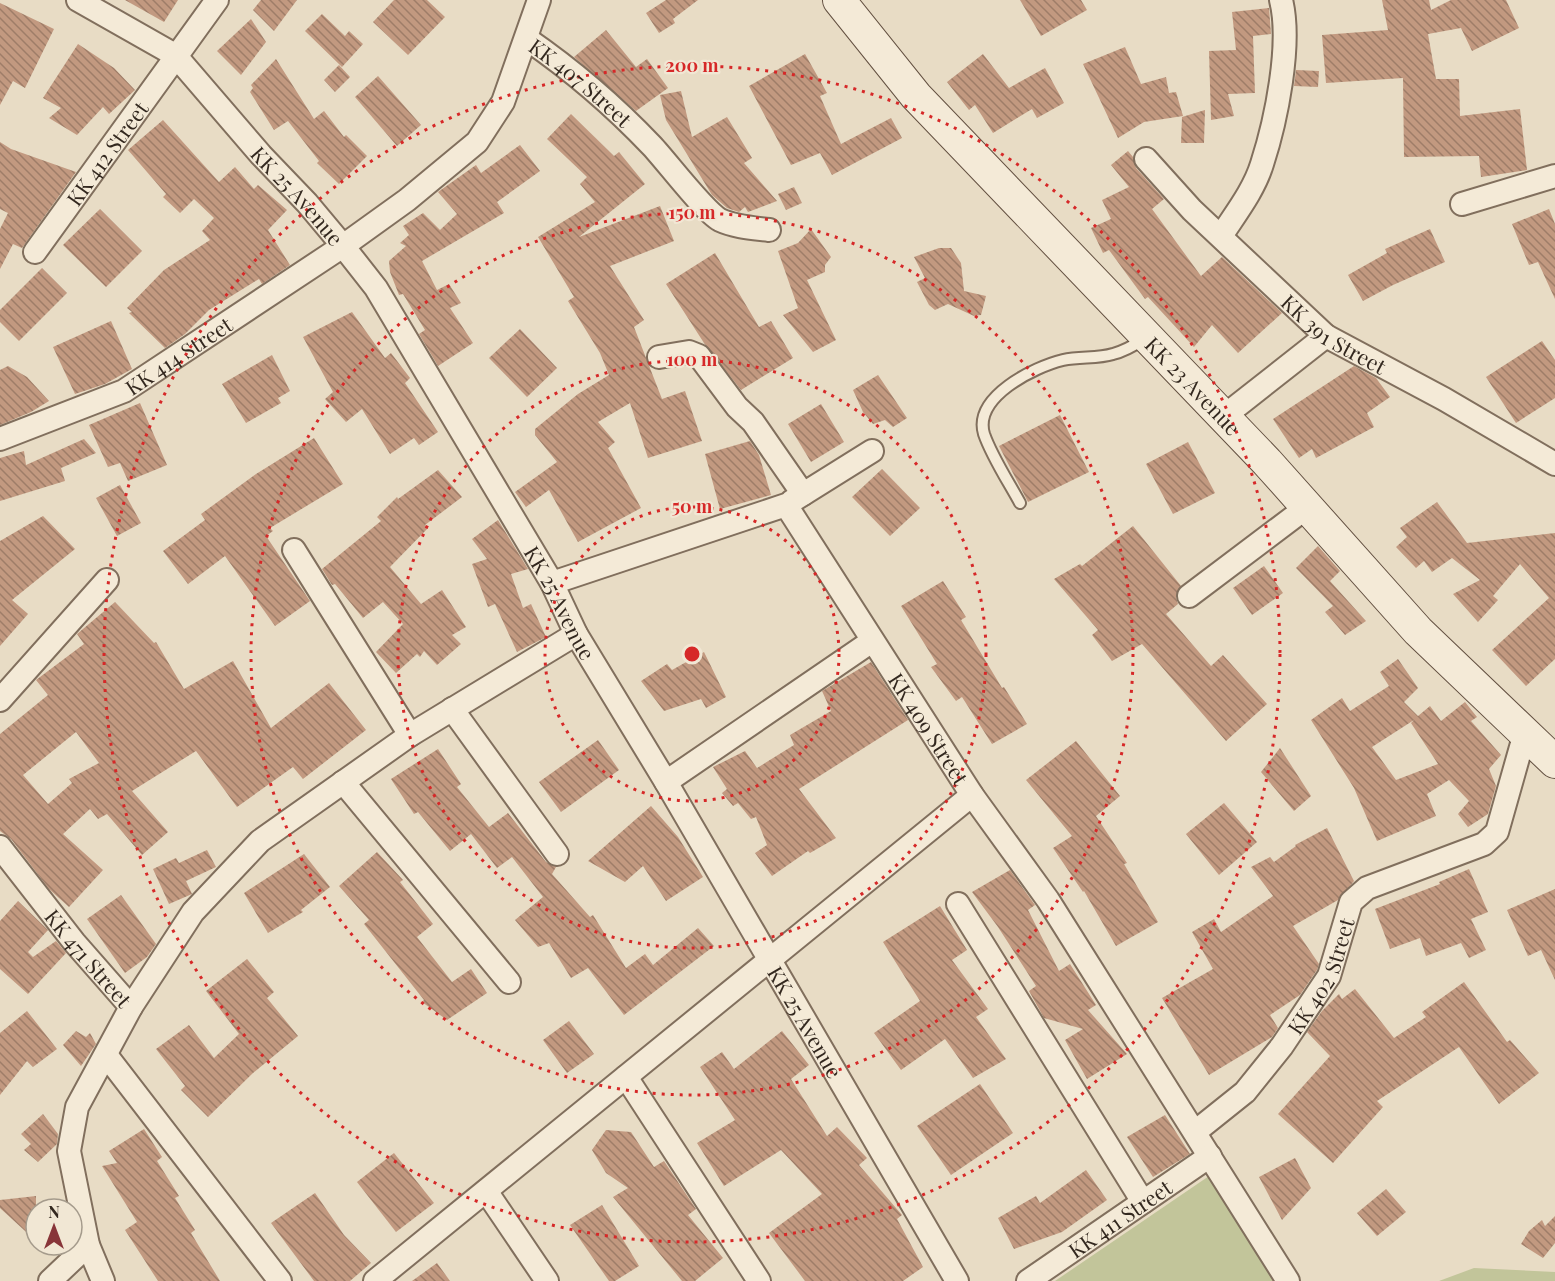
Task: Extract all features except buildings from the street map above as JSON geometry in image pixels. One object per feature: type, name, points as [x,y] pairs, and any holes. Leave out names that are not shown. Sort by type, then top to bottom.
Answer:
[{"type":"main road","name":"KK 23 Avenue","points":[[839,0],[916,96],[1148,337],[1307,507],[1418,631],[1555,762]]},
{"type":"street","name":"KK 25 Avenue","points":[[78,0],[175,55],[261,155],[308,203],[376,288],[552,583],[576,634],[666,782],[957,1281]]},
{"type":"street","name":"KK 412 Street","points":[[35,252],[175,55],[217,0]]},
{"type":"street","points":[[527,39],[539,0]]},
{"type":"street","points":[[1221,236],[1246,198],[1262,165],[1278,94],[1286,42],[1281,0]]},
{"type":"street","name":"KK 407 Street","points":[[344,246],[407,200],[477,142],[503,102],[527,39],[566,66],[609,105],[651,145],[719,219],[736,225],[769,230]]},
{"type":"street","name":"KK 391 Street","points":[[1146,159],[1192,210],[1326,336],[1444,399],[1555,464]]},
{"type":"street","points":[[1462,204],[1555,177]]},
{"type":"street","name":"KK 414 Street","points":[[0,439],[124,392],[344,246]]},
{"type":"street","points":[[1223,417],[1326,336]]},
{"type":"street","name":"KK 409 Street","points":[[659,357],[689,352],[699,356],[737,407],[753,422],[873,641],[972,795],[1048,900],[1288,1281]]},
{"type":"street","points":[[552,583],[795,500],[872,451]]},
{"type":"street","points":[[1189,596],[1307,507]]},
{"type":"street","points":[[294,550],[410,735]]},
{"type":"street","points":[[0,700],[107,580]]},
{"type":"street","points":[[131,1007],[193,912],[260,841],[410,735],[576,634]]},
{"type":"street","points":[[666,782],[873,641]]},
{"type":"street","points":[[452,709],[557,854]]},
{"type":"street","name":"KK 402 Street","points":[[1195,1132],[1245,1092],[1282,1046],[1329,976],[1352,902],[1367,888],[1484,844],[1497,832],[1526,733]]},
{"type":"street","points":[[344,782],[509,982]]},
{"type":"street","points":[[375,1281],[972,795]]},
{"type":"street","name":"KK 471 Street","points":[[3,857],[131,1007],[77,1107],[69,1151],[88,1245],[103,1281]]},
{"type":"street","points":[[958,904],[1143,1202]]},
{"type":"street","points":[[106,1055],[280,1281]]},
{"type":"street","points":[[626,1077],[759,1281]]},
{"type":"street","name":"KK 411 Street","points":[[1028,1281],[1210,1156]]},
{"type":"street","points":[[486,1191],[547,1281]]},
{"type":"street","points":[[50,1281],[88,1245]]},
{"type":"lane","points":[[1020,503],[984,434],[982,420],[985,409],[1007,386],[1052,364],[1074,358],[1114,354],[1127,350],[1148,337]]},
{"type":"green space","points":[[1212,1174],[1274,1281],[1055,1281]]},
{"type":"green space","points":[[1474,1268],[1555,1272],[1555,1281],[1439,1281]]}]
